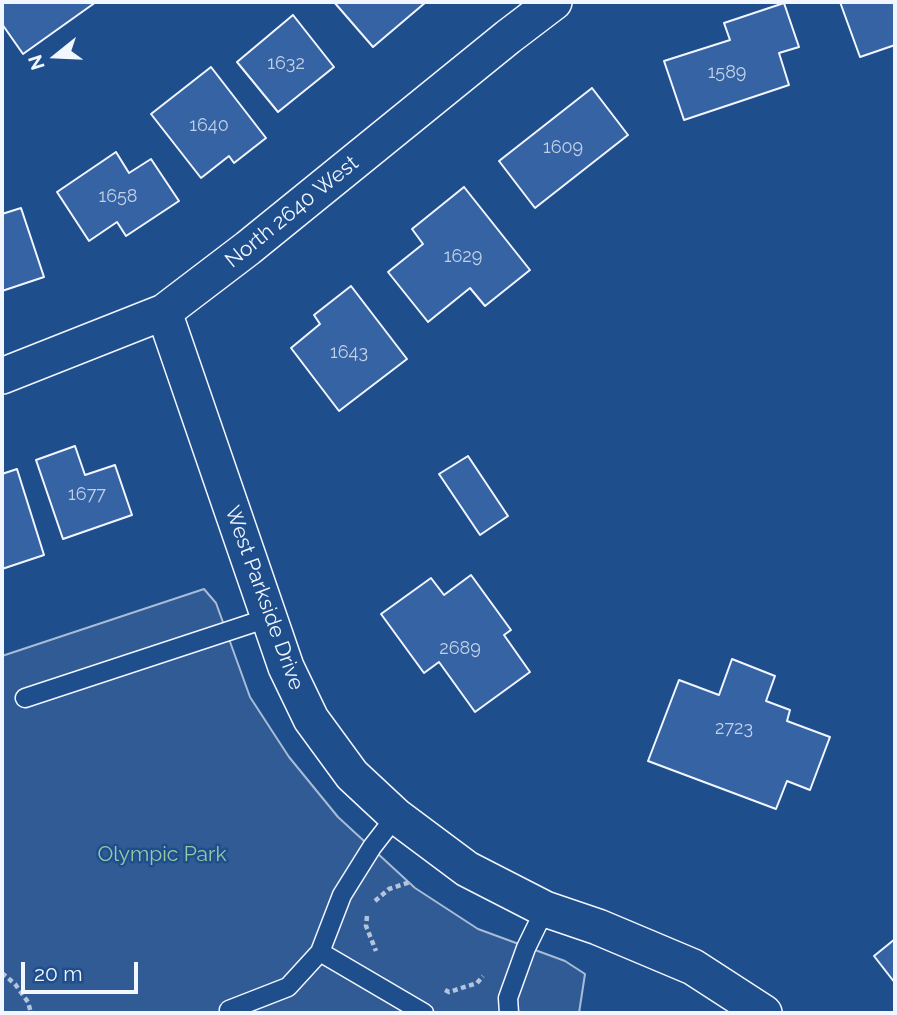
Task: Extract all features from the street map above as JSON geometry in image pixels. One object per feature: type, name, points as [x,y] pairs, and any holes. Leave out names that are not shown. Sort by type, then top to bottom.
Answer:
[{"type":"street","name":"North 2640 West","points":[[2,376],[164,313],[554,2]]},
{"type":"street","name":"West Parkside Drive","points":[[164,313],[286,667],[311,719],[352,775],[396,817],[467,869],[545,909],[598,927],[693,967],[764,1013]]},
{"type":"lane","points":[[25,698],[268,618]]},
{"type":"lane","points":[[229,1010],[288,987],[320,952],[342,895],[372,847],[396,817]]},
{"type":"lane","points":[[509,1013],[508,998],[526,948],[545,909]]},
{"type":"lane","points":[[320,952],[424,1013]]},
{"type":"path","points":[[388,958],[376,951],[371,939],[366,926],[368,907],[389,889],[410,882]]},
{"type":"path","points":[[437,985],[449,992],[477,983],[486,972]]},
{"type":"path","points":[[2,974],[15,984],[28,1002],[31,1013]]},
{"type":"green space","name":"Olympic Park","points":[[204,589],[216,603],[250,697],[289,757],[338,817],[415,888],[478,929],[565,961],[585,974],[579,1013],[2,1013],[2,656]]},
{"type":"building","points":[[2,2],[96,2],[23,54],[2,24]]},
{"type":"building","points":[[334,2],[426,2],[373,47]]},
{"type":"building","points":[[840,2],[895,2],[895,45],[860,57]]},
{"type":"building","points":[[784,3],[799,47],[779,53],[789,85],[684,120],[664,61],[730,40],[724,23]]},
{"type":"building","points":[[293,15],[334,67],[278,112],[237,62]]},
{"type":"building","points":[[211,67],[266,138],[234,163],[229,156],[201,178],[151,114]]},
{"type":"building","points":[[592,88],[628,135],[535,208],[499,161]]},
{"type":"building","points":[[116,152],[129,173],[151,159],[179,201],[126,236],[117,222],[89,241],[57,192]]},
{"type":"building","points":[[464,187],[530,270],[485,306],[470,288],[428,322],[388,272],[423,244],[412,229]]},
{"type":"building","points":[[21,208],[44,277],[2,291],[2,214]]},
{"type":"building","points":[[351,286],[407,359],[339,411],[291,348],[320,324],[314,315]]},
{"type":"building","points":[[75,446],[85,475],[115,465],[132,515],[63,539],[36,460]]},
{"type":"building","points":[[468,456],[508,516],[480,535],[439,474]]},
{"type":"building","points":[[17,469],[44,555],[2,569],[2,474]]},
{"type":"building","points":[[471,575],[511,630],[504,635],[530,672],[475,712],[439,662],[424,673],[381,614],[431,578],[444,595]]},
{"type":"building","points":[[732,659],[775,676],[766,701],[790,710],[787,721],[830,737],[810,790],[787,781],[776,809],[648,761],[679,680],[719,695]]},
{"type":"building","points":[[895,939],[895,983],[874,956]]}]
